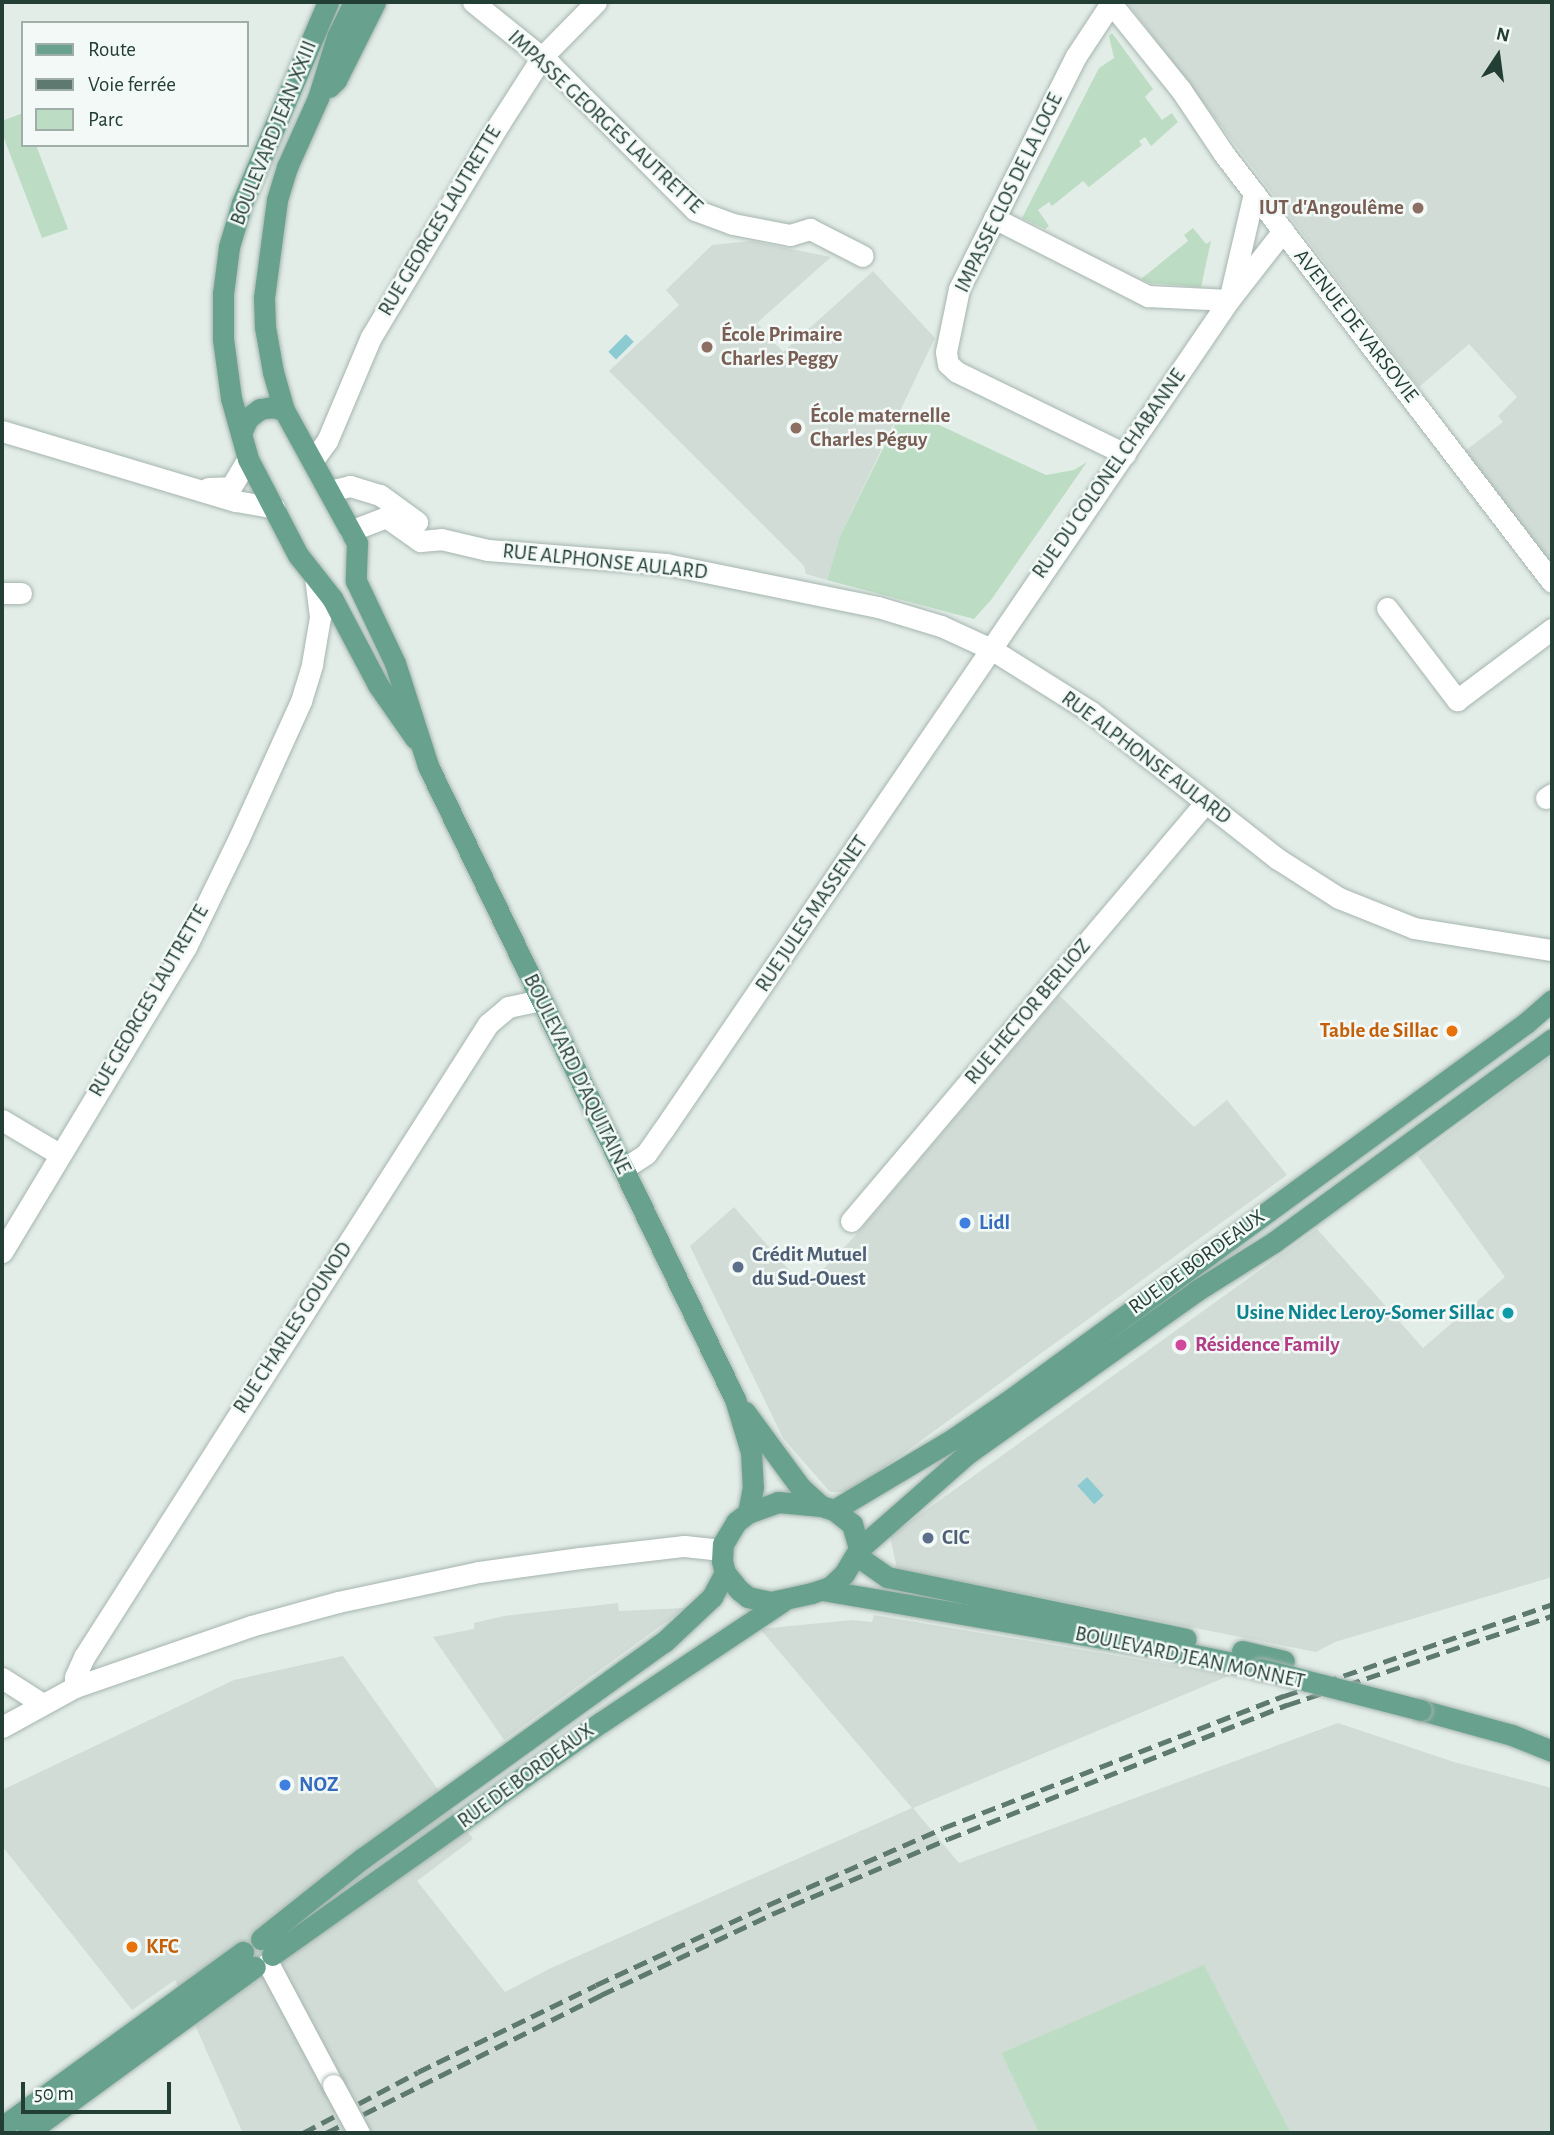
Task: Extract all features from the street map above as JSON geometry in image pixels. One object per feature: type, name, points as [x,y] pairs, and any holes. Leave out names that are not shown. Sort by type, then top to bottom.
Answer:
[{"type":"main road","name":"BOULEVARD JEAN XXIII","points":[[241,433],[230,398],[223,339],[223,294],[229,247],[252,175],[328,2]]},
{"type":"main road","name":"BOULEVARD JEAN XXIII","points":[[284,410],[265,327],[266,275],[279,193],[287,167],[318,98],[337,37],[354,2]]},
{"type":"main road","name":"BOULEVARD JEAN XXIII","points":[[318,98],[336,80],[375,2]]},
{"type":"main road","points":[[241,433],[248,418],[260,409],[272,407],[284,410]]},
{"type":"main road","name":"BOULEVARD D'AQUITAINE","points":[[284,410],[357,543],[356,581],[395,663],[428,766],[735,1399],[751,1452],[753,1487],[748,1513]]},
{"type":"main road","name":"BOULEVARD D'AQUITAINE","points":[[241,433],[248,459],[314,579],[332,598],[399,719],[423,748]]},
{"type":"main road","points":[[314,579],[331,579],[356,568]]},
{"type":"main road","name":"RUE DE BORDEAUX","points":[[827,1508],[953,1439],[996,1409],[1526,1023],[1552,1000]]},
{"type":"main road","name":"RUE DE BORDEAUX","points":[[858,1553],[967,1454],[1196,1291],[1273,1242],[1552,1039]]},
{"type":"main road","name":"BOULEVARD D'AQUITAINE","points":[[735,1399],[800,1487],[827,1508]]},
{"type":"main road","points":[[858,1553],[844,1574],[822,1590],[783,1601],[761,1601],[748,1597],[725,1573],[722,1549],[736,1522],[748,1513],[778,1502],[827,1508],[852,1524],[858,1553],[887,1577],[1284,1661],[1426,1704],[1552,1736]]},
{"type":"main road","name":"RUE DE BORDEAUX","points":[[27,2133],[260,1955],[363,1858],[664,1642],[712,1597],[725,1573]]},
{"type":"main road","name":"BOULEVARD JEAN MONNET","points":[[822,1590],[1156,1647],[1426,1704],[1552,1751]]},
{"type":"main road","name":"RUE DE BORDEAUX","points":[[2,2127],[260,1955],[380,1881],[600,1723],[688,1666],[759,1614],[783,1601]]},
{"type":"street","name":"IMPASSE GEORGES LAUTRETTE","points":[[473,2],[542,57],[695,210],[733,224],[790,235],[810,229],[863,256]]},
{"type":"street","name":"RUE GEORGES LAUTRETTE","points":[[313,460],[327,441],[371,337],[499,124],[542,57],[597,2]]},
{"type":"street","name":"AVENUE DE VARSOVIE","points":[[1110,2],[1181,90],[1283,232],[1552,582]]},
{"type":"street","name":"IMPASSE CLOS DE LA LOGE","points":[[1110,2],[1076,56],[959,289],[946,352],[948,364],[957,372],[1125,454]]},
{"type":"street","name":"RUE DU COLONEL CHABANNE","points":[[1228,300],[1254,193]]},
{"type":"street","points":[[994,218],[1148,296],[1228,300]]},
{"type":"street","name":"RUE DU COLONEL CHABANNE","points":[[990,649],[1228,300],[1283,232]]},
{"type":"street","points":[[2,431],[192,487],[274,508]]},
{"type":"street","points":[[192,487],[231,487],[248,459]]},
{"type":"street","name":"RUE ALPHONSE AULARD","points":[[330,491],[350,486],[380,495],[441,540]]},
{"type":"street","name":"RUE ALPHONSE AULARD","points":[[350,531],[386,517],[420,541],[441,540],[488,550],[666,564],[912,616],[990,649],[1091,712],[1308,880],[1372,914],[1443,934],[1552,950]]},
{"type":"street","name":"RUE GEORGES LAUTRETTE","points":[[2,1252],[186,947],[301,701],[312,664],[320,617],[314,579]]},
{"type":"street","points":[[1387,608],[1457,700],[1552,629]]},
{"type":"street","name":"RUE GEORGES LAUTRETTE","points":[[312,664],[329,631],[339,629],[349,633]]},
{"type":"street","name":"RUE JULES MASSENET","points":[[623,1169],[646,1154],[663,1130],[974,678],[990,649]]},
{"type":"street","name":"RUE HECTOR BERLIOZ","points":[[851,1221],[1206,802]]},
{"type":"street","name":"RUE CHARLES GOUNOD","points":[[75,1687],[75,1676],[84,1657],[488,1024],[508,1007],[541,1000]]},
{"type":"street","points":[[2,1120],[59,1154]]},
{"type":"street","points":[[2,1727],[41,1703],[75,1687],[251,1626],[338,1602],[479,1572],[580,1558],[684,1546],[722,1549]]},
{"type":"street","points":[[2,1678],[41,1703]]},
{"type":"street","points":[[260,1955],[359,2133]]},
{"type":"shaded area","name":"IUT d'Angoulême","points":[[1127,2],[1552,2],[1552,573],[1461,454],[1503,422],[1498,416],[1517,397],[1469,344],[1419,387]]},
{"type":"shaded area","name":"École maternelle Charles Péguy","points":[[751,241],[831,257],[757,323],[783,352],[873,271],[935,338],[840,536],[827,580],[806,574],[804,566],[609,371],[679,305],[666,290],[712,245]]},
{"type":"shaded area","points":[[1059,995],[1194,1127],[1227,1100],[1287,1175],[850,1492],[830,1492],[783,1438],[690,1246],[734,1207],[805,1288],[854,1237]]},
{"type":"shaded area","points":[[1552,1055],[1552,1577],[1335,1642],[1316,1652],[897,1569],[890,1536],[1317,1229],[1423,1348],[1505,1277],[1418,1156]]},
{"type":"shaded area","points":[[618,1603],[619,1611],[685,1608],[504,1740],[433,1637],[474,1629],[474,1623],[504,1616]]},
{"type":"shaded area","points":[[874,1615],[1231,1675],[913,1808],[959,1863],[1338,1723],[1454,1762],[1552,1788],[1552,2133],[1291,2133],[1204,1966],[1001,2053],[1039,2133],[240,2133],[242,2131],[175,1980],[132,2010],[2,1846],[2,1790],[234,1680],[343,1656],[473,1839],[417,1881],[505,1992],[551,1968],[912,1808],[760,1629],[852,1620],[872,1622]]},
{"type":"green space","points":[[1112,33],[1153,89],[1145,97],[1162,120],[1172,113],[1178,122],[1151,146],[1145,137],[1139,141],[1142,145],[1089,187],[1083,181],[1052,206],[1049,202],[1038,210],[1049,226],[1045,229],[1022,218],[1099,68],[1114,58],[1109,36]]},
{"type":"green space","points":[[21,114],[21,147],[37,147],[68,229],[42,238],[2,133],[2,121]]},
{"type":"green space","points":[[1193,228],[1206,244],[1211,241],[1201,287],[1150,283],[1141,279],[1188,241],[1184,235]]},
{"type":"green space","points":[[901,412],[912,417],[918,415],[1046,475],[1074,470],[1087,462],[991,600],[974,619],[827,580],[840,536]]},
{"type":"green space","points":[[1204,1965],[1291,2133],[1039,2133],[1001,2053]]},
{"type":"water","points":[[626,334],[634,342],[616,359],[608,352]]},
{"type":"water","points":[[1087,1477],[1104,1496],[1094,1504],[1077,1486]]},
{"type":"railway","points":[[303,2133],[418,2072],[596,1985],[943,1828],[1284,1696],[1552,1604]]},
{"type":"railway","points":[[326,2133],[601,1995],[772,1914],[948,1839],[1287,1705],[1552,1616]]},
{"type":"place","name":"IUT d'Angoulême","points":[[1418,208]]},
{"type":"place","name":"École Primaire Charles Peggy","points":[[707,347]]},
{"type":"place","name":"École maternelle Charles Péguy","points":[[796,428]]},
{"type":"place","name":"Table de Sillac","points":[[1452,1031]]},
{"type":"place","name":"Lidl","points":[[965,1223]]},
{"type":"place","name":"Crédit Mutuel du Sud-Ouest","points":[[738,1267]]},
{"type":"place","name":"Usine Nidec Leroy-Somer Sillac","points":[[1508,1313]]},
{"type":"place","name":"Résidence Family","points":[[1181,1345]]},
{"type":"place","name":"CIC","points":[[928,1538]]},
{"type":"place","name":"NOZ","points":[[285,1785]]},
{"type":"place","name":"KFC","points":[[132,1947]]}]
